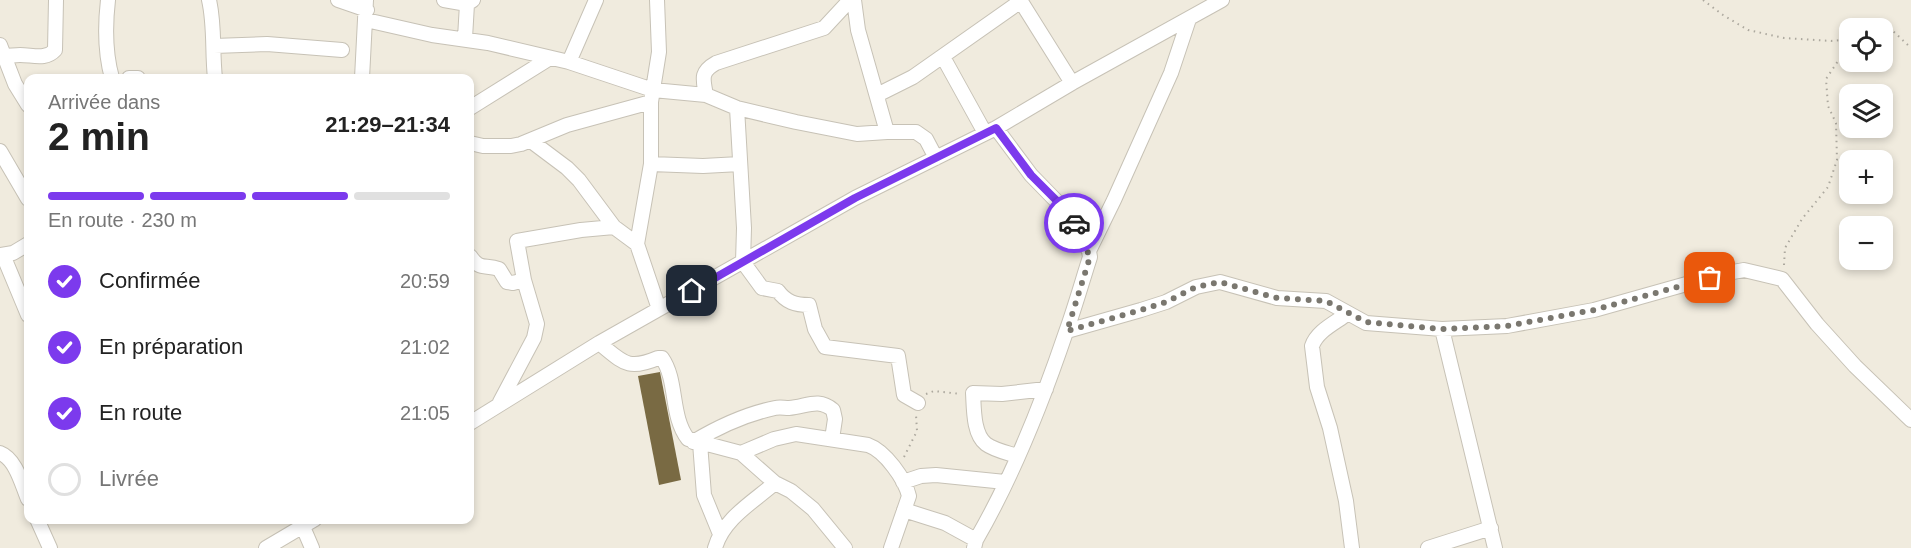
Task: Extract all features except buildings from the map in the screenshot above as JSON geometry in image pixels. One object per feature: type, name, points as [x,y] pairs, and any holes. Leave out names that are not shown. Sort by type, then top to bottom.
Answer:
[{"type":"street","points":[[24,99],[3,57],[52,54],[55,50],[56,0]]},
{"type":"street","points":[[108,0],[107,46],[111,74]]},
{"type":"street","points":[[209,0],[215,74]]},
{"type":"street","points":[[338,0],[432,35],[465,38],[569,62],[652,96]]},
{"type":"street","points":[[444,0],[470,2],[465,38]]},
{"type":"street","points":[[569,62],[596,0]]},
{"type":"street","points":[[657,0],[659,52],[652,96],[651,164],[638,244],[659,309]]},
{"type":"street","points":[[706,95],[705,70],[716,63],[824,28],[852,0]]},
{"type":"street","points":[[852,0],[858,30],[887,132]]},
{"type":"street","points":[[474,420],[599,343],[855,198],[990,131],[1222,0]]},
{"type":"street","points":[[877,95],[913,77],[1020,1],[1072,83]]},
{"type":"street","points":[[362,74],[366,10]]},
{"type":"street","points":[[1089,251],[1171,73],[1189,19]]},
{"type":"street","points":[[214,46],[267,44],[342,50]]},
{"type":"street","points":[[904,510],[945,523],[975,544],[1046,389],[1090,257],[1089,251],[1066,211],[990,131],[943,57]]},
{"type":"street","points":[[474,106],[550,58]]},
{"type":"street","points":[[474,144],[511,146],[531,141],[567,125],[652,96],[706,95],[737,108],[857,134],[916,132],[926,139],[936,158]]},
{"type":"street","points":[[737,108],[744,228],[742,262],[762,288],[778,291],[783,298],[796,305],[809,305],[815,329],[825,347],[898,356],[904,395],[918,403]]},
{"type":"street","points":[[531,141],[567,168],[615,227],[638,244]]},
{"type":"street","points":[[0,152],[4,170],[24,194]]},
{"type":"street","points":[[651,164],[703,166],[740,164]]},
{"type":"street","points":[[499,404],[534,338],[537,324],[524,280],[517,241],[581,230],[615,227]]},
{"type":"street","points":[[24,246],[13,253],[2,255],[24,306]]},
{"type":"street","points":[[474,263],[481,267],[499,269],[507,282],[524,280]]},
{"type":"street","points":[[1067,331],[1166,302],[1196,287],[1220,282],[1277,298],[1320,299],[1366,322],[1442,329],[1507,326],[1594,310],[1722,274],[1744,270],[1782,279],[1817,324],[1855,366],[1911,420]]},
{"type":"street","points":[[1347,314],[1320,334],[1312,346],[1317,387],[1330,428],[1344,491],[1352,548]]},
{"type":"street","points":[[1442,329],[1496,548]]},
{"type":"street","points":[[599,343],[622,362],[630,365],[658,358],[663,360],[685,437],[696,443],[741,453],[775,483],[791,491],[813,509],[845,548]]},
{"type":"street","points":[[1017,456],[985,444],[978,430],[972,393],[1002,394],[1046,389]]},
{"type":"street","points":[[696,443],[708,433],[741,419],[776,408],[792,408],[813,402],[828,405],[833,410],[835,419],[832,439]]},
{"type":"street","points":[[741,453],[794,434],[871,446],[901,478],[909,496],[891,548]]},
{"type":"street","points":[[696,443],[704,495],[720,534]]},
{"type":"street","points":[[0,453],[12,462],[24,490]]},
{"type":"street","points":[[901,478],[936,475],[1005,482]]},
{"type":"street","points":[[715,548],[727,524],[775,483]]},
{"type":"street","points":[[38,524],[44,546]]},
{"type":"street","points":[[267,548],[307,524]]},
{"type":"street","points":[[309,524],[312,548]]},
{"type":"street","points":[[1428,548],[1491,528]]},
{"type":"path","points":[[1703,0],[1748,30],[1784,38],[1839,41]]},
{"type":"path","points":[[1893,31],[1911,48]]},
{"type":"path","points":[[1782,279],[1785,248],[1802,219],[1828,187],[1837,160],[1836,123],[1828,106],[1826,79],[1839,58]]},
{"type":"path","points":[[901,478],[909,444],[917,431],[918,403],[928,392],[933,391],[955,394],[972,393]]},
{"type":"way so far","points":[[1074,223],[1090,257],[1067,331],[1166,302],[1196,287],[1220,282],[1277,298],[1320,299],[1366,322],[1442,329],[1507,326],[1594,310],[1710,278]]},
{"type":"route","points":[[692,291],[855,198],[996,128],[1031,175],[1059,203],[1074,223]]}]
